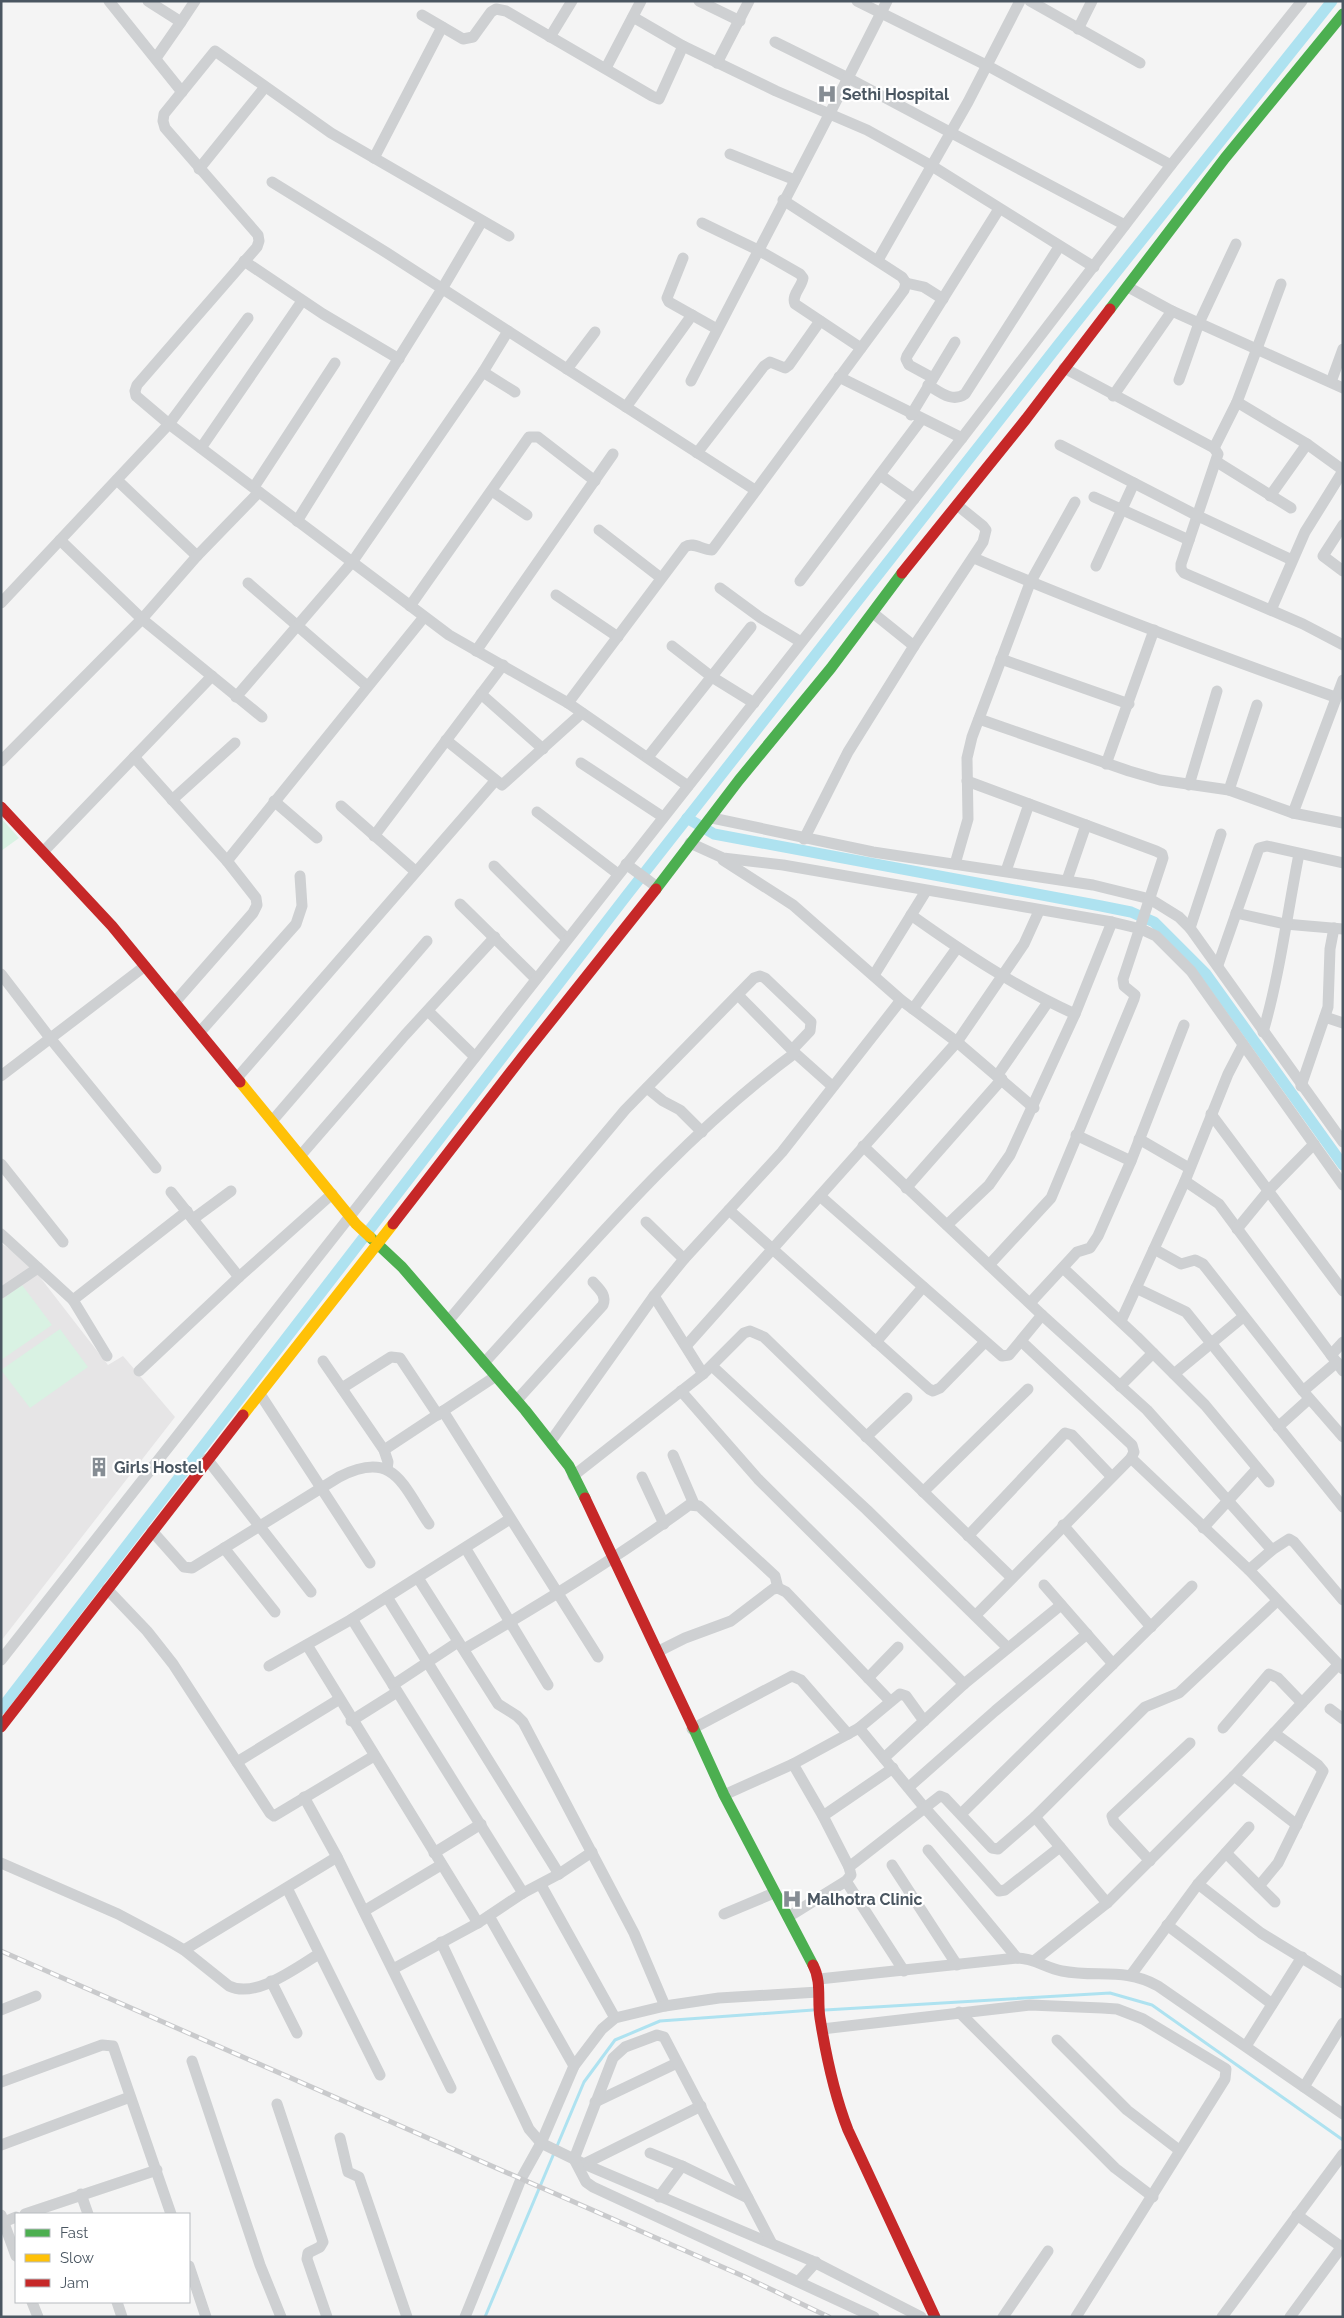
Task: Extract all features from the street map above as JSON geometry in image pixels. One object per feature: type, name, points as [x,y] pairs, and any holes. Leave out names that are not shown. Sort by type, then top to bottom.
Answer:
[{"type":"street","points":[[109,1],[182,92]]},
{"type":"street","points":[[148,1],[181,22]]},
{"type":"street","points":[[156,58],[195,1]]},
{"type":"street","points":[[550,37],[572,1]]},
{"type":"street","points":[[606,68],[641,1]]},
{"type":"street","points":[[699,1],[740,21]]},
{"type":"street","points":[[717,63],[749,1]]},
{"type":"street","points":[[857,1],[988,66],[1171,164]]},
{"type":"street","points":[[691,381],[783,200],[831,114],[887,1]]},
{"type":"street","points":[[878,260],[988,66],[1020,1]]},
{"type":"street","points":[[1030,1],[1140,63]]},
{"type":"street","points":[[1078,29],[1092,1]]},
{"type":"street","points":[[1,1660],[353,1220],[475,1057],[962,438],[1171,164],[1302,1]]},
{"type":"street","points":[[422,14],[463,39],[468,39],[473,37],[491,12],[496,8],[509,6],[550,37],[659,99],[684,46]]},
{"type":"street","points":[[1,1727],[206,1459],[260,1394],[375,1241],[654,885],[708,822],[739,780],[957,505],[1128,287],[1225,158],[1343,14]]},
{"type":"street","points":[[633,17],[717,63],[776,91],[867,130],[932,166],[1094,267]]},
{"type":"street","points":[[374,158],[442,27]]},
{"type":"street","points":[[775,42],[848,78],[950,134],[1125,225]]},
{"type":"street","points":[[509,236],[331,133],[216,51],[164,114],[162,120],[165,128],[199,169],[258,235],[259,241],[257,247],[137,385],[136,396],[168,424],[353,561],[424,617],[476,651],[504,665],[568,704],[688,786]]},
{"type":"street","points":[[199,169],[265,87]]},
{"type":"street","points":[[730,154],[795,180]]},
{"type":"street","points":[[272,182],[755,490]]},
{"type":"street","points":[[783,200],[878,260],[902,277],[906,283],[924,287],[943,299]]},
{"type":"street","points":[[1000,209],[906,359],[909,365],[952,398],[959,398],[965,394],[1059,246]]},
{"type":"street","points":[[297,520],[399,359],[482,221]]},
{"type":"street","points":[[702,223],[758,250],[803,278],[794,301],[795,304],[861,348]]},
{"type":"street","points":[[1179,380],[1199,323],[1236,244]]},
{"type":"street","points":[[683,258],[667,298],[669,302],[717,329]]},
{"type":"street","points":[[244,262],[302,301],[399,359]]},
{"type":"street","points":[[568,704],[661,578],[688,545],[712,550],[904,290],[906,283]]},
{"type":"street","points":[[1214,448],[1237,402],[1281,284]]},
{"type":"street","points":[[1128,287],[1172,311],[1343,388]]},
{"type":"street","points":[[200,448],[302,301]]},
{"type":"street","points":[[1113,396],[1172,311]]},
{"type":"street","points":[[626,407],[692,315]]},
{"type":"street","points":[[1,603],[168,424],[248,318]]},
{"type":"street","points":[[697,453],[767,363],[773,363],[785,368],[789,365],[820,322]]},
{"type":"street","points":[[236,697],[353,561],[483,372],[508,332]]},
{"type":"street","points":[[567,369],[595,332]]},
{"type":"street","points":[[800,581],[880,475],[916,417],[931,382],[955,342]]},
{"type":"street","points":[[1331,382],[1343,349]]},
{"type":"street","points":[[1,761],[142,619],[256,489],[335,363]]},
{"type":"street","points":[[1064,368],[1113,396],[1214,448],[1218,454],[1217,462],[1181,564],[1180,569],[1184,573],[1303,624],[1343,645]]},
{"type":"street","points":[[483,372],[515,392]]},
{"type":"street","points":[[839,377],[916,417],[962,438]]},
{"type":"street","points":[[1237,402],[1307,444],[1343,471],[1305,532],[1270,610]]},
{"type":"street","points":[[410,606],[529,437],[538,437],[595,481]]},
{"type":"street","points":[[1270,496],[1307,444]]},
{"type":"street","points":[[1060,445],[1198,516],[1292,560]]},
{"type":"street","points":[[476,651],[613,454]]},
{"type":"street","points":[[1217,462],[1291,508]]},
{"type":"street","points":[[880,475],[914,499]]},
{"type":"street","points":[[117,480],[197,556]]},
{"type":"street","points":[[1096,566],[1134,483]]},
{"type":"street","points":[[492,490],[527,515]]},
{"type":"street","points":[[1094,497],[1189,540]]},
{"type":"street","points":[[956,864],[968,819],[967,758],[979,719],[1030,582],[1075,502]]},
{"type":"street","points":[[804,839],[848,752],[914,646],[983,542],[986,530],[957,505]]},
{"type":"street","points":[[1343,525],[1323,556],[1343,571]]},
{"type":"street","points":[[599,530],[661,578]]},
{"type":"street","points":[[60,540],[142,619],[262,717]]},
{"type":"street","points":[[974,558],[1154,630],[1335,697]]},
{"type":"street","points":[[248,583],[367,686]]},
{"type":"street","points":[[720,588],[761,618],[801,642]]},
{"type":"street","points":[[556,595],[618,637]]},
{"type":"street","points":[[873,612],[914,646]]},
{"type":"street","points":[[227,861],[424,617]]},
{"type":"street","points":[[648,757],[751,627]]},
{"type":"street","points":[[1106,764],[1154,630]]},
{"type":"street","points":[[672,646],[712,677],[754,703]]},
{"type":"street","points":[[1001,659],[1128,704]]},
{"type":"street","points":[[374,836],[504,665]]},
{"type":"street","points":[[43,852],[212,676]]},
{"type":"street","points":[[1293,812],[1343,680]]},
{"type":"street","points":[[1189,785],[1218,691]]},
{"type":"street","points":[[481,694],[543,749]]},
{"type":"street","points":[[1230,790],[1257,705]]},
{"type":"street","points":[[446,740],[499,784],[505,784],[582,713]]},
{"type":"street","points":[[979,719],[1106,764],[1160,780],[1230,790],[1293,812],[1343,823]]},
{"type":"street","points":[[172,800],[235,743]]},
{"type":"street","points":[[134,757],[227,861],[256,898],[257,905],[253,913],[175,1002]]},
{"type":"street","points":[[581,763],[663,817]]},
{"type":"street","points":[[237,1078],[495,781]]},
{"type":"street","points":[[967,781],[1162,854],[1163,862],[1122,983],[1133,992],[1134,999],[1051,1198],[989,1265]]},
{"type":"street","points":[[274,802],[317,838]]},
{"type":"street","points":[[1006,871],[1029,804]]},
{"type":"street","points":[[341,806],[415,871]]},
{"type":"street","points":[[1,807],[112,926],[273,1120],[353,1220],[449,1320],[551,1441],[573,1476],[614,1556],[659,1651],[692,1729],[724,1795],[819,1979],[818,1996],[821,2023],[836,2098],[848,2130],[934,2317]]},
{"type":"street","points":[[537,812],[618,874]]},
{"type":"street","points":[[708,822],[956,864],[1068,880],[1148,904],[1179,917],[1190,928],[1218,965],[1301,1086],[1343,1142]]},
{"type":"street","points":[[1068,880],[1086,825]]},
{"type":"street","points":[[1190,928],[1222,834]]},
{"type":"street","points":[[693,839],[713,854],[793,905],[901,1000],[1000,1077],[1034,1108]]},
{"type":"street","points":[[1218,965],[1259,848],[1266,846],[1343,863]]},
{"type":"street","points":[[713,854],[1039,911],[1142,925],[1170,948],[1191,971],[1343,1185]]},
{"type":"street","points":[[1263,1032],[1278,976],[1285,924],[1299,854]]},
{"type":"street","points":[[626,864],[654,885]]},
{"type":"street","points":[[494,866],[567,939]]},
{"type":"street","points":[[200,1032],[296,924],[302,906],[300,876]]},
{"type":"street","points":[[874,975],[926,891]]},
{"type":"street","points":[[460,904],[536,979]]},
{"type":"street","points":[[686,1346],[956,1042],[1024,944],[1039,911]]},
{"type":"street","points":[[1236,913],[1285,924],[1338,929],[1330,957],[1329,995],[1325,1017],[1301,1086]]},
{"type":"street","points":[[912,915],[958,948],[1048,1002],[1075,1014]]},
{"type":"street","points":[[946,1225],[989,1185],[1000,1171],[1034,1108],[1112,922]]},
{"type":"street","points":[[301,1155],[495,937]]},
{"type":"street","points":[[273,1120],[426,941]]},
{"type":"street","points":[[914,1009],[958,948]]},
{"type":"street","points":[[1,1076],[145,966]]},
{"type":"street","points":[[1,974],[50,1038],[156,1168]]},
{"type":"street","points":[[449,1320],[624,1110],[754,978],[760,976],[765,978],[811,1022],[810,1031],[794,1051],[760,1079],[656,1174],[484,1363]]},
{"type":"street","points":[[738,994],[794,1051],[832,1086]]},
{"type":"street","points":[[551,1441],[654,1296],[684,1259],[782,1152],[901,1000]]},
{"type":"street","points":[[906,1188],[1000,1077],[1048,1002]]},
{"type":"street","points":[[428,1011],[475,1057]]},
{"type":"street","points":[[1325,1017],[1343,1023]]},
{"type":"street","points":[[1030,1303],[1077,1252],[1090,1248],[1094,1244],[1131,1161],[1184,1025]]},
{"type":"street","points":[[1120,1321],[1185,1180],[1228,1074],[1243,1045]]},
{"type":"street","points":[[647,1088],[663,1101],[680,1110],[702,1132]]},
{"type":"street","points":[[1211,1114],[1343,1292]]},
{"type":"street","points":[[1076,1136],[1131,1161]]},
{"type":"street","points":[[1139,1140],[1189,1168]]},
{"type":"street","points":[[1237,1229],[1269,1190],[1314,1144]]},
{"type":"street","points":[[863,1146],[1167,1431],[1272,1550]]},
{"type":"street","points":[[1,1164],[63,1242]]},
{"type":"street","points":[[1185,1180],[1213,1198],[1337,1362]]},
{"type":"street","points":[[73,1300],[190,1215],[231,1191]]},
{"type":"street","points":[[171,1192],[239,1276]]},
{"type":"street","points":[[139,1371],[239,1276],[332,1194]]},
{"type":"street","points":[[820,1196],[998,1354],[1006,1356],[1042,1315]]},
{"type":"street","points":[[729,1210],[933,1391],[940,1388],[985,1342]]},
{"type":"street","points":[[646,1222],[684,1259]]},
{"type":"street","points":[[1,1234],[73,1300],[107,1356]]},
{"type":"street","points":[[1154,1249],[1181,1264],[1195,1260],[1203,1264],[1243,1317],[1343,1438]]},
{"type":"street","points":[[1,1294],[38,1268]]},
{"type":"street","points":[[1063,1268],[1153,1353],[1216,1417],[1269,1482]]},
{"type":"street","points":[[517,1400],[603,1305],[604,1295],[593,1282]]},
{"type":"street","points":[[876,1342],[923,1287]]},
{"type":"street","points":[[1136,1288],[1186,1312],[1343,1507]]},
{"type":"street","points":[[654,1296],[703,1374]]},
{"type":"street","points":[[1174,1374],[1210,1342],[1243,1317]]},
{"type":"street","points":[[573,1476],[643,1423],[703,1374],[744,1333],[756,1332],[764,1337],[1011,1577]]},
{"type":"street","points":[[976,1615],[1011,1577],[1131,1458],[1134,1452],[1132,1445],[1021,1341]]},
{"type":"street","points":[[1278,1427],[1337,1362],[1343,1342]]},
{"type":"street","points":[[1120,1386],[1153,1353]]},
{"type":"street","points":[[342,1388],[391,1357],[396,1356],[400,1358],[441,1413],[559,1593],[598,1657]]},
{"type":"street","points":[[323,1361],[384,1450],[388,1462],[387,1469]]},
{"type":"street","points":[[712,1366],[976,1615],[1008,1648]]},
{"type":"street","points":[[384,1450],[496,1376]]},
{"type":"street","points":[[923,1492],[1028,1389]]},
{"type":"street","points":[[681,1391],[758,1480],[964,1684]]},
{"type":"street","points":[[260,1394],[370,1563]]},
{"type":"street","points":[[866,1437],[907,1398]]},
{"type":"street","points":[[968,1536],[1064,1433],[1070,1433],[1111,1476]]},
{"type":"street","points":[[673,1455],[694,1504]]},
{"type":"street","points":[[1035,1960],[1107,1903],[1234,1776],[1302,1703],[1340,1667],[1249,1570],[1131,1458]]},
{"type":"street","points":[[206,1459],[311,1592]]},
{"type":"street","points":[[152,1531],[184,1567],[188,1569],[356,1468],[366,1466],[387,1469],[394,1473],[429,1524]]},
{"type":"street","points":[[1203,1528],[1257,1469]]},
{"type":"street","points":[[642,1476],[664,1524]]},
{"type":"street","points":[[352,1721],[426,1662],[510,1622],[559,1593],[664,1524],[689,1505],[699,1506],[775,1576],[778,1588]]},
{"type":"street","points":[[269,1666],[352,1619],[466,1549],[510,1519]]},
{"type":"street","points":[[1064,1525],[1151,1627]]},
{"type":"street","points":[[1249,1570],[1286,1539],[1292,1540],[1342,1597]]},
{"type":"street","points":[[224,1548],[275,1612]]},
{"type":"street","points":[[466,1549],[548,1685]]},
{"type":"street","points":[[418,1578],[498,1704],[517,1716],[522,1722],[634,1933],[665,2006]]},
{"type":"street","points":[[1044,1585],[1113,1664]]},
{"type":"street","points":[[961,1814],[1192,1586]]},
{"type":"street","points":[[659,1651],[685,1638],[731,1620],[751,1607],[772,1589],[778,1588],[786,1592],[890,1701]]},
{"type":"street","points":[[107,1589],[147,1631],[173,1664],[274,1816],[374,1756]]},
{"type":"street","points":[[387,1597],[559,1874]]},
{"type":"street","points":[[849,1867],[936,1797],[942,1796],[995,1850],[1035,1817],[1145,1707],[1179,1693],[1277,1601]]},
{"type":"street","points":[[884,1758],[964,1684],[1061,1605]]},
{"type":"street","points":[[352,1619],[523,1893]]},
{"type":"street","points":[[909,1787],[995,1710],[1087,1634]]},
{"type":"street","points":[[307,1645],[338,1700],[478,1923]]},
{"type":"street","points":[[868,1678],[898,1647]]},
{"type":"street","points":[[1223,1728],[1270,1674],[1278,1678],[1302,1703]]},
{"type":"street","points":[[692,1729],[792,1676],[801,1680],[848,1734]]},
{"type":"street","points":[[724,1795],[793,1764],[859,1728],[900,1694],[903,1694],[924,1721]]},
{"type":"street","points":[[237,1762],[338,1700]]},
{"type":"street","points":[[1330,1709],[1343,1719]]},
{"type":"street","points":[[859,1728],[924,1807],[999,1891],[1005,1890],[1060,1848]]},
{"type":"street","points":[[1259,1886],[1278,1863],[1322,1771],[1318,1765],[1274,1733]]},
{"type":"street","points":[[1150,1861],[1114,1822],[1112,1816],[1190,1743]]},
{"type":"street","points":[[788,1917],[851,1875],[849,1867],[823,1816],[793,1764]]},
{"type":"street","points":[[823,1816],[893,1768]]},
{"type":"street","points":[[1234,1776],[1297,1825]]},
{"type":"street","points":[[304,1797],[338,1857],[451,2088]]},
{"type":"street","points":[[1035,1817],[1107,1903]]},
{"type":"street","points":[[434,1853],[481,1824]]},
{"type":"street","points":[[1131,1975],[1198,1884],[1249,1827]]},
{"type":"street","points":[[928,1850],[1017,1958]]},
{"type":"street","points":[[393,1969],[478,1923],[523,1893],[541,1885],[592,1852]]},
{"type":"street","points":[[1226,1853],[1275,1902]]},
{"type":"street","points":[[184,1950],[338,1857]]},
{"type":"street","points":[[1,1863],[118,1914],[184,1950],[229,1986],[238,1990],[256,1988],[319,1954]]},
{"type":"street","points":[[892,1864],[957,1965]]},
{"type":"street","points":[[364,1911],[441,1865]]},
{"type":"street","points":[[846,1880],[904,1971]]},
{"type":"street","points":[[1198,1884],[1261,1933],[1343,1983]]},
{"type":"street","points":[[541,1885],[615,2018]]},
{"type":"street","points":[[287,1888],[380,2074]]},
{"type":"street","points":[[724,1914],[774,1893]]},
{"type":"street","points":[[488,1916],[574,2066]]},
{"type":"street","points":[[1167,1925],[1272,2004]]},
{"type":"street","points":[[441,1942],[529,2129],[545,2145],[574,2160],[659,2197],[816,2262],[921,2317]]},
{"type":"street","points":[[1246,2046],[1302,1957]]},
{"type":"street","points":[[819,1979],[1017,1958],[1035,1960],[1054,1970],[1066,1972],[1131,1975],[1158,1986],[1343,2114]]},
{"type":"street","points":[[271,1981],[297,2033]]},
{"type":"street","points":[[1,2010],[36,1996]]},
{"type":"street","points":[[465,2317],[521,2179],[545,2145],[574,2066],[602,2029],[615,2018],[665,2006],[719,1998],[818,1996]]},
{"type":"street","points":[[821,2023],[1030,2006],[1117,2009],[1143,2019],[1226,2069],[1227,2076],[1179,2150],[1153,2197],[1076,2317]]},
{"type":"street","points":[[959,2012],[1115,2168],[1153,2197]]},
{"type":"street","points":[[1304,2087],[1343,2023]]},
{"type":"street","points":[[771,2242],[666,2040],[661,2036],[625,2046],[613,2058],[574,2160],[589,2186],[874,2317]]},
{"type":"street","points":[[1056,2040],[1133,2116],[1179,2150]]},
{"type":"street","points":[[1,2082],[108,2045],[115,2049],[171,2213]]},
{"type":"street","points":[[192,2061],[258,2258],[281,2317]]},
{"type":"street","points":[[595,2102],[677,2062]]},
{"type":"street","points":[[1,2145],[130,2097]]},
{"type":"street","points":[[277,2104],[323,2242],[320,2247],[308,2253],[307,2259],[327,2317]]},
{"type":"street","points":[[574,2160],[701,2106]]},
{"type":"street","points":[[340,2138],[348,2172],[359,2177],[407,2317]]},
{"type":"street","points":[[650,2154],[682,2166],[748,2198]]},
{"type":"street","points":[[1222,2317],[1343,2154]]},
{"type":"street","points":[[659,2197],[682,2166]]},
{"type":"street","points":[[28,2213],[157,2170]]},
{"type":"street","points":[[81,2194],[88,2213]]},
{"type":"street","points":[[1290,2317],[1342,2247],[1297,2215]]},
{"type":"street","points":[[3,2218],[15,2253]]},
{"type":"street","points":[[1002,2317],[1048,2251]]},
{"type":"street","points":[[798,2281],[816,2262]]},
{"type":"street","points":[[190,2269],[206,2317]]},
{"type":"street","points":[[32,2303],[38,2317]]},
{"type":"street","points":[[117,2303],[122,2317]]},
{"type":"shaded area","points":[[1,1243],[29,1263],[108,1365],[123,1356],[175,1417],[1,1641]]},
{"type":"green space","points":[[1,818],[19,838],[1,851]]},
{"type":"green space","points":[[22,1285],[52,1325],[1,1360],[1,1300]]},
{"type":"green space","points":[[60,1329],[88,1367],[30,1408],[1,1370]]},
{"type":"waterway","points":[[1,1709],[627,895],[1059,344],[1332,1]]},
{"type":"waterway","points":[[687,818],[714,834],[1101,906],[1131,912],[1154,922],[1206,974],[1343,1165]]},
{"type":"waterway","points":[[825,2010],[1110,1993],[1152,2005],[1343,2140]]},
{"type":"waterway","points":[[485,2317],[584,2082],[615,2040],[660,2021],[813,2010]]},
{"type":"railway","points":[[1,1951],[743,2276],[829,2317]]},
{"type":"traffic: fast","points":[[1110,309],[1225,158],[1343,14]]},
{"type":"traffic: fast","points":[[656,889],[739,780],[831,668],[902,573]]},
{"type":"traffic: fast","points":[[370,1237],[402,1267],[525,1410],[569,1466],[585,1498]]},
{"type":"traffic: fast","points":[[693,1727],[724,1795],[813,1965]]},
{"type":"traffic: slow","points":[[240,1082],[356,1224],[370,1237]]},
{"type":"traffic: slow","points":[[243,1415],[393,1224]]},
{"type":"traffic: jam","points":[[902,573],[1026,419],[1110,309]]},
{"type":"traffic: jam","points":[[1,807],[112,926],[240,1082]]},
{"type":"traffic: jam","points":[[393,1224],[656,889]]},
{"type":"traffic: jam","points":[[1,1727],[243,1415]]},
{"type":"traffic: jam","points":[[585,1498],[693,1727]]},
{"type":"traffic: jam","points":[[813,1965],[816,1971],[819,1991],[819,2011],[825,2046],[843,2116],[935,2317]]},
{"type":"place","name":"Sethi Hospital","points":[[827,94]]},
{"type":"place","name":"Girls Hostel","points":[[99,1467]]},
{"type":"place","name":"Malhotra Clinic","points":[[792,1899]]}]
